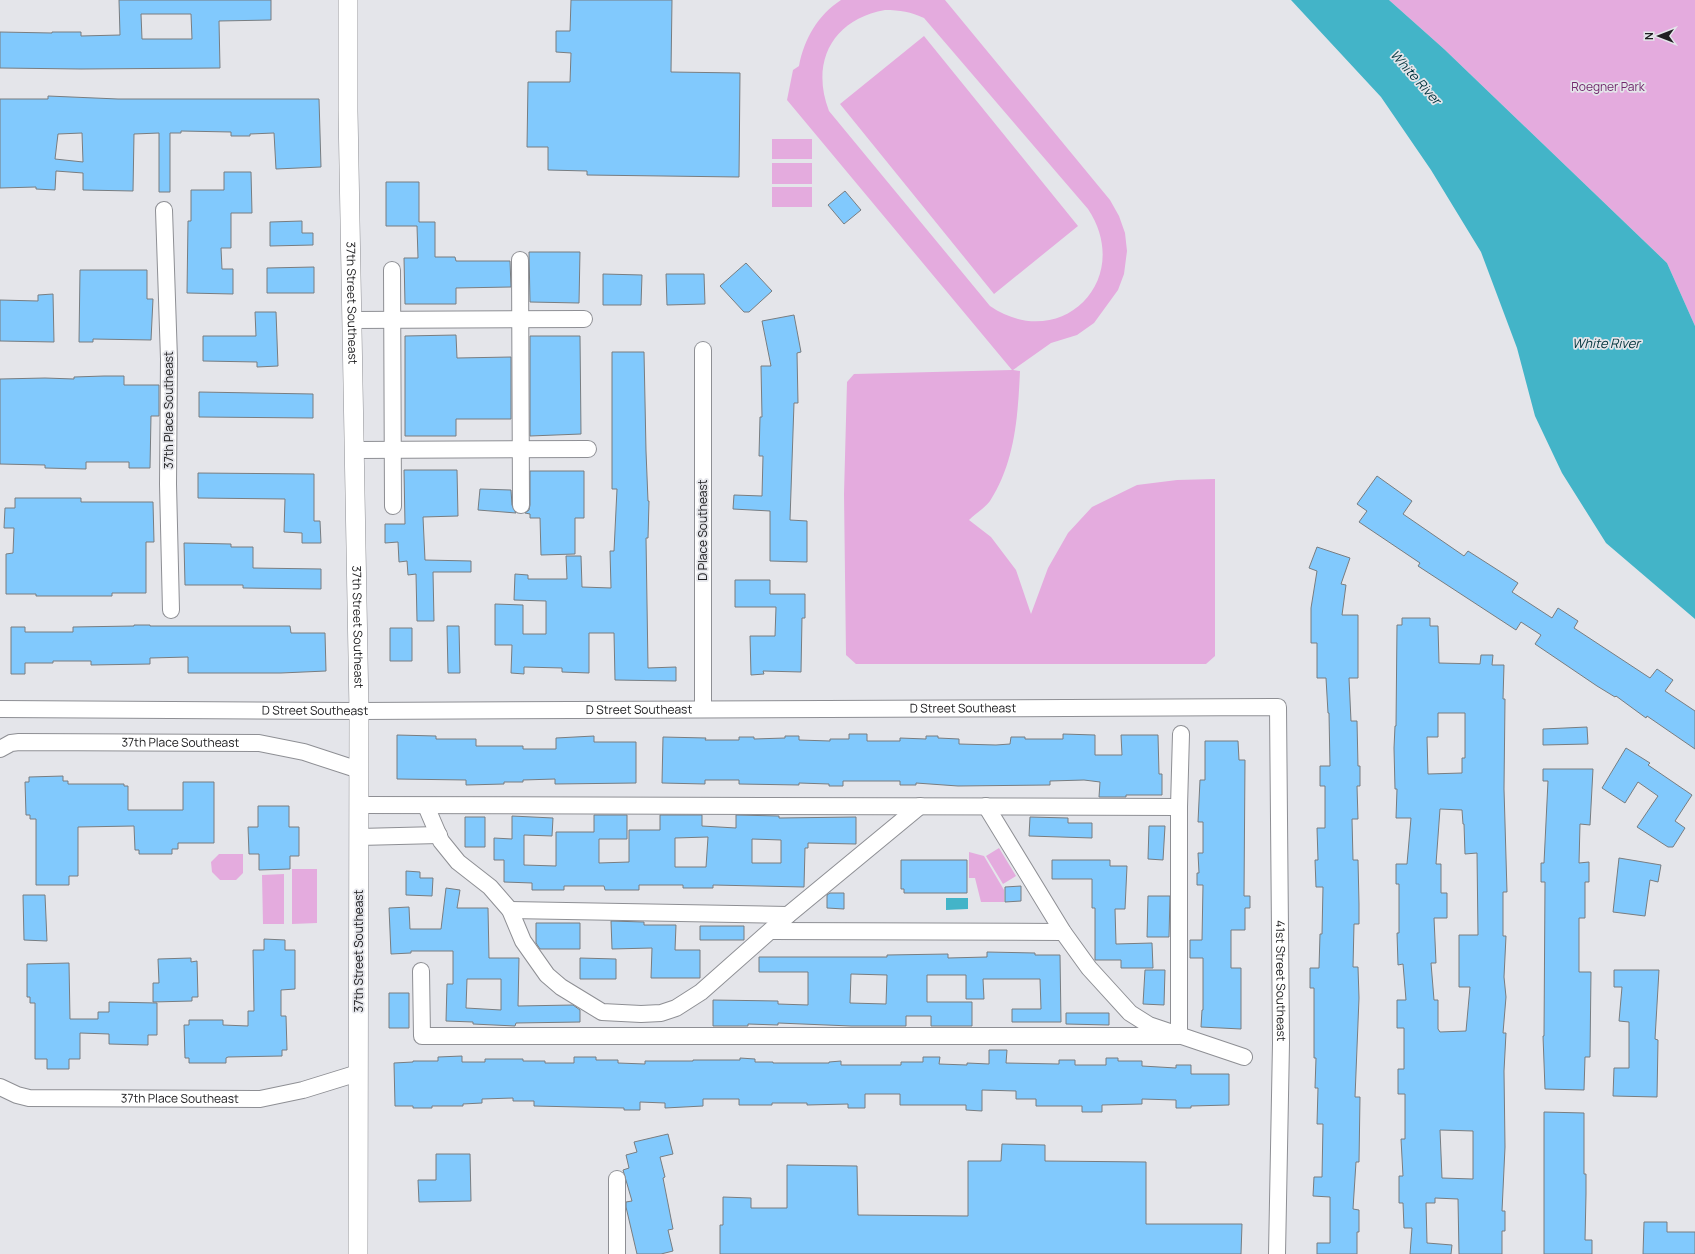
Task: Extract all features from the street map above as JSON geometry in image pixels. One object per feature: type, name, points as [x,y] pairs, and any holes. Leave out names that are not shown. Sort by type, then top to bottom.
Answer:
[{"type":"street","name":"37th Street Southeast","points":[[348,0],[348,112],[359,711],[358,1254]]},
{"type":"street","name":"37th Place Southeast","points":[[164,210],[169,359],[168,484],[171,610]]},
{"type":"street","points":[[520,260],[521,505]]},
{"type":"street","points":[[392,270],[393,506]]},
{"type":"street","points":[[352,320],[584,319]]},
{"type":"street","name":"D Place Southeast","points":[[703,350],[704,709]]},
{"type":"street","points":[[354,450],[588,449]]},
{"type":"street","name":"D Street Southeast","points":[[0,709],[359,711],[1278,708]]},
{"type":"street","name":"41st Street Southeast","points":[[1277,1254],[1282,1043],[1278,708]]},
{"type":"street","points":[[1179,1036],[1179,807],[1181,734]]},
{"type":"street","name":"37th Place Southeast","points":[[0,749],[11,743],[19,742],[259,742],[304,752],[359,770]]},
{"type":"street","points":[[359,805],[1179,807]]},
{"type":"street","points":[[426,806],[441,841],[458,862],[490,887],[510,910],[523,941],[547,975],[561,987],[602,1012],[642,1014],[661,1013],[676,1008],[701,992],[772,931],[788,915],[920,806]]},
{"type":"street","points":[[986,806],[1063,932],[1089,968],[1130,1013],[1149,1025],[1244,1057]]},
{"type":"street","points":[[359,836],[439,835]]},
{"type":"street","points":[[510,910],[788,915]]},
{"type":"street","points":[[772,931],[1063,932]]},
{"type":"street","points":[[421,971],[422,1036],[1179,1036]]},
{"type":"street","points":[[601,1035],[602,1012]]},
{"type":"street","name":"37th Place Southeast","points":[[0,1087],[17,1095],[29,1098],[260,1099],[296,1092],[358,1073]]},
{"type":"street","points":[[617,1179],[617,1254]]},
{"type":"green space","points":[[841,0],[945,0],[1110,200],[1119,216],[1125,233],[1127,251],[1124,274],[1118,290],[1094,323],[1077,335],[1051,343],[1013,370],[1020,371],[1016,422],[1010,455],[1005,471],[990,501],[969,520],[991,537],[1016,570],[1031,614],[1048,568],[1068,533],[1092,507],[1137,485],[1177,480],[1215,479],[1215,656],[1206,664],[856,664],[846,655],[844,494],[847,382],[854,374],[1012,370],[787,100],[793,70],[799,66],[808,37],[819,20]],"holes":[[[885,10],[901,11],[924,18],[1088,209],[1100,236],[1102,261],[1096,284],[1083,302],[1064,315],[1041,321],[1016,319],[990,306],[829,111],[824,93],[822,76],[825,60],[830,46],[839,33],[852,23],[867,15]]]},
{"type":"green space","name":"Roegner Park","points":[[1389,0],[1695,0],[1695,326],[1667,263],[1444,49]]},
{"type":"green space","points":[[924,36],[1078,226],[994,294],[840,104]]},
{"type":"green space","points":[[772,139],[812,139],[812,159],[772,159]]},
{"type":"green space","points":[[772,163],[812,163],[812,184],[772,184]]},
{"type":"green space","points":[[772,187],[812,187],[812,207],[772,207]]},
{"type":"green space","points":[[999,848],[1016,876],[1003,884],[986,856]]},
{"type":"green space","points":[[969,852],[984,856],[1004,890],[1004,902],[981,902],[975,878],[969,878]]},
{"type":"green space","points":[[219,854],[243,854],[243,873],[236,880],[220,880],[212,872],[211,862]]},
{"type":"green space","points":[[292,869],[317,869],[317,923],[292,924]]},
{"type":"green space","points":[[284,874],[284,924],[263,924],[262,875]]},
{"type":"water","name":"White River","points":[[1291,0],[1389,0],[1444,49],[1667,263],[1695,326],[1695,619],[1606,543],[1562,473],[1535,416],[1517,348],[1481,252],[1431,170],[1381,97]]},
{"type":"water","points":[[946,898],[968,898],[968,909],[946,910]]},
{"type":"building","points":[[119,0],[271,0],[271,20],[219,21],[220,68],[0,68],[0,32],[81,32],[81,36],[120,35]],"holes":[[[141,14],[191,14],[192,39],[142,39]]]},
{"type":"building","points":[[571,0],[672,0],[671,72],[740,73],[739,177],[587,175],[587,171],[548,170],[548,147],[527,147],[528,82],[570,82],[571,53],[556,52],[556,31],[570,31]]},
{"type":"building","points":[[48,96],[118,99],[319,99],[321,167],[276,169],[274,133],[250,134],[250,136],[231,136],[231,132],[181,131],[181,133],[170,133],[170,192],[159,192],[159,133],[134,134],[133,191],[83,190],[83,173],[56,171],[55,190],[36,189],[36,187],[0,188],[0,99],[48,99]],"holes":[[[82,133],[83,162],[55,159],[58,134]]]},
{"type":"building","points":[[224,172],[251,172],[252,213],[231,213],[231,248],[221,248],[222,269],[233,269],[233,294],[187,293],[188,221],[191,221],[191,190],[224,190]]},
{"type":"building","points":[[386,182],[419,182],[419,222],[435,222],[435,257],[455,257],[456,261],[510,261],[511,287],[456,288],[456,304],[405,304],[404,258],[418,258],[417,226],[386,226]]},
{"type":"building","points":[[845,191],[861,210],[844,224],[828,205]]},
{"type":"building","points":[[302,221],[302,233],[313,233],[313,245],[270,246],[270,222]]},
{"type":"building","points":[[529,252],[580,252],[579,303],[530,302]]},
{"type":"building","points":[[746,263],[772,291],[749,312],[744,312],[720,286]]},
{"type":"building","points":[[314,267],[314,293],[267,293],[267,268]]},
{"type":"building","points":[[80,270],[147,270],[147,299],[153,299],[151,340],[93,339],[93,342],[79,342]]},
{"type":"building","points":[[603,274],[642,275],[641,305],[603,305]]},
{"type":"building","points":[[666,274],[704,274],[705,304],[667,305]]},
{"type":"building","points":[[53,294],[54,342],[0,341],[0,300],[38,301],[38,295]]},
{"type":"building","points":[[255,312],[276,312],[278,366],[257,367],[257,362],[203,361],[203,336],[256,336]]},
{"type":"building","points":[[794,315],[801,352],[797,353],[798,403],[794,403],[790,520],[807,521],[807,562],[770,561],[770,511],[733,509],[734,495],[762,496],[763,456],[759,456],[760,417],[762,417],[761,366],[771,366],[762,321]]},
{"type":"building","points":[[456,335],[457,358],[511,357],[511,419],[456,419],[456,436],[405,436],[405,336]]},
{"type":"building","points":[[530,336],[580,336],[581,434],[530,436]]},
{"type":"building","points":[[612,352],[644,352],[646,451],[649,501],[648,538],[646,538],[648,668],[676,667],[676,681],[615,680],[614,633],[589,633],[589,673],[562,672],[562,668],[524,667],[524,674],[511,673],[512,645],[495,645],[495,604],[523,605],[523,634],[546,634],[546,601],[514,600],[515,574],[528,575],[528,579],[567,579],[566,556],[581,556],[582,587],[611,588],[610,551],[614,551],[617,489],[612,489]]},
{"type":"building","points":[[124,376],[124,385],[159,385],[159,416],[151,416],[150,468],[129,468],[129,462],[86,462],[86,469],[45,468],[45,465],[0,464],[0,379],[74,379],[74,377]]},
{"type":"building","points":[[199,392],[313,394],[313,418],[199,417]]},
{"type":"building","points":[[404,470],[457,470],[458,516],[423,517],[425,560],[471,561],[471,572],[433,572],[434,621],[417,621],[416,574],[408,575],[407,561],[399,562],[398,542],[385,543],[385,524],[405,524]]},
{"type":"building","points":[[530,471],[584,471],[584,518],[575,518],[575,554],[541,555],[540,518],[530,518],[530,514],[525,513],[529,510],[530,505]]},
{"type":"building","points":[[198,473],[314,474],[314,521],[320,521],[321,543],[302,543],[302,533],[284,532],[285,499],[198,498]]},
{"type":"building","points":[[1377,476],[1412,501],[1403,514],[1464,556],[1468,551],[1518,583],[1512,592],[1552,618],[1558,608],[1578,621],[1574,628],[1650,678],[1657,669],[1673,680],[1665,691],[1695,711],[1695,749],[1647,716],[1646,718],[1616,696],[1615,697],[1597,686],[1535,644],[1541,635],[1521,622],[1516,630],[1418,566],[1420,563],[1359,522],[1367,511],[1357,504]]},
{"type":"building","points":[[480,489],[511,490],[512,505],[516,513],[478,510]]},
{"type":"building","points":[[15,498],[81,498],[81,502],[153,502],[154,542],[146,542],[146,593],[112,593],[112,596],[36,596],[36,594],[6,594],[6,554],[13,553],[14,528],[4,528],[5,508],[15,508]]},
{"type":"building","points":[[184,543],[231,544],[231,547],[253,547],[253,568],[321,569],[321,589],[243,588],[243,585],[185,585]]},
{"type":"building","points":[[1317,547],[1350,558],[1341,584],[1346,585],[1342,615],[1358,615],[1358,678],[1349,678],[1351,721],[1357,721],[1358,766],[1360,766],[1360,786],[1357,786],[1358,819],[1352,819],[1353,860],[1358,860],[1359,904],[1359,924],[1354,924],[1353,967],[1358,967],[1359,998],[1355,1097],[1360,1097],[1359,1162],[1356,1162],[1353,1209],[1359,1210],[1357,1254],[1317,1254],[1317,1243],[1330,1243],[1330,1197],[1313,1196],[1314,1177],[1322,1177],[1323,1124],[1317,1124],[1318,1088],[1315,1088],[1316,1058],[1314,1058],[1314,988],[1310,988],[1310,968],[1319,968],[1320,934],[1322,934],[1323,887],[1316,887],[1315,860],[1318,860],[1317,828],[1325,828],[1325,786],[1320,786],[1320,766],[1330,766],[1329,713],[1326,678],[1317,678],[1317,643],[1311,643],[1311,608],[1317,571],[1309,568]]},
{"type":"building","points":[[735,580],[770,580],[770,594],[805,594],[805,618],[802,618],[801,672],[763,671],[764,674],[751,675],[750,636],[775,636],[776,607],[735,607]]},
{"type":"building","points":[[1402,618],[1430,618],[1430,626],[1438,626],[1439,663],[1480,664],[1481,655],[1493,655],[1492,665],[1504,665],[1504,789],[1507,892],[1503,892],[1503,936],[1506,936],[1504,977],[1506,997],[1503,1033],[1506,1033],[1504,1071],[1505,1147],[1502,1211],[1505,1211],[1505,1231],[1502,1231],[1502,1254],[1459,1254],[1458,1199],[1435,1198],[1435,1203],[1426,1203],[1427,1243],[1452,1245],[1451,1254],[1410,1254],[1412,1228],[1404,1228],[1403,1203],[1399,1203],[1399,1176],[1403,1176],[1401,1139],[1405,1139],[1405,1094],[1398,1094],[1398,1069],[1404,1069],[1404,1028],[1397,1028],[1397,1000],[1406,1000],[1403,964],[1398,965],[1397,933],[1399,933],[1399,884],[1396,884],[1396,864],[1407,864],[1411,818],[1396,818],[1397,789],[1395,789],[1394,748],[1396,726],[1397,625],[1402,625]],"holes":[[[1438,713],[1465,713],[1465,758],[1462,758],[1462,773],[1428,774],[1427,737],[1438,737]],[[1440,809],[1462,810],[1465,854],[1477,853],[1478,935],[1459,935],[1459,987],[1470,987],[1466,1031],[1440,1032],[1438,1029],[1438,1000],[1434,1000],[1431,963],[1436,963],[1434,918],[1447,918],[1447,893],[1441,893],[1441,864],[1436,864]],[[1440,1130],[1473,1131],[1473,1179],[1442,1178]]]},
{"type":"building","points":[[134,625],[290,626],[291,633],[325,633],[326,671],[281,673],[188,673],[188,657],[150,658],[150,664],[91,665],[91,661],[25,663],[25,674],[11,674],[11,627],[25,627],[25,632],[73,632],[73,627]]},
{"type":"building","points":[[447,626],[459,626],[460,673],[448,673]]},
{"type":"building","points":[[390,628],[412,628],[412,661],[390,661]]},
{"type":"building","points":[[1587,727],[1588,744],[1543,745],[1543,729]]},
{"type":"building","points":[[849,734],[867,734],[867,741],[900,741],[900,738],[926,739],[926,736],[938,736],[938,738],[959,739],[959,744],[996,745],[1010,744],[1011,737],[1025,737],[1025,739],[1063,739],[1063,734],[1095,735],[1095,755],[1122,755],[1121,735],[1158,735],[1159,774],[1162,774],[1162,795],[1099,797],[1100,782],[1084,780],[1050,781],[1050,785],[958,786],[916,783],[916,785],[900,785],[900,781],[843,781],[843,786],[799,783],[799,785],[739,784],[739,780],[705,780],[705,784],[662,783],[663,737],[706,738],[705,740],[739,740],[739,737],[754,737],[754,739],[799,736],[799,740],[830,741],[830,739],[849,739]]},
{"type":"building","points":[[397,735],[436,736],[436,739],[476,739],[476,746],[523,746],[523,749],[556,749],[556,738],[594,736],[594,742],[636,742],[636,783],[555,784],[555,779],[523,780],[523,782],[504,782],[504,784],[466,785],[466,780],[397,779]]},
{"type":"building","points":[[1205,741],[1238,741],[1239,760],[1245,760],[1244,896],[1250,896],[1250,908],[1245,908],[1245,930],[1231,930],[1231,968],[1241,968],[1241,1029],[1201,1027],[1203,1010],[1203,958],[1190,958],[1190,940],[1202,940],[1203,885],[1197,885],[1197,873],[1199,873],[1198,853],[1203,853],[1203,822],[1198,822],[1200,780],[1205,780]]},
{"type":"building","points":[[1626,748],[1650,763],[1648,765],[1692,795],[1675,821],[1685,828],[1673,847],[1668,847],[1637,827],[1658,796],[1638,782],[1625,803],[1602,788]]},
{"type":"building","points":[[1543,769],[1593,769],[1590,825],[1580,824],[1579,863],[1589,862],[1589,882],[1585,882],[1585,918],[1579,918],[1579,972],[1591,972],[1590,1057],[1585,1057],[1584,1090],[1545,1089],[1543,1036],[1545,882],[1541,882],[1541,863],[1544,863],[1548,781],[1543,781]]},
{"type":"building","points":[[63,776],[63,781],[68,781],[68,784],[124,784],[124,786],[128,786],[128,810],[183,810],[183,782],[214,782],[214,843],[178,843],[178,849],[172,849],[172,854],[139,854],[139,850],[135,850],[134,826],[78,827],[78,876],[69,876],[69,885],[36,885],[36,819],[30,819],[30,815],[26,815],[25,782],[29,782],[29,777]]},
{"type":"building","points":[[258,806],[289,806],[289,827],[299,827],[299,856],[290,856],[290,869],[259,870],[259,854],[249,854],[248,827],[258,827]]},
{"type":"building","points":[[594,815],[627,815],[627,839],[599,839],[599,863],[629,862],[629,830],[660,830],[660,815],[702,815],[702,826],[736,828],[736,815],[779,816],[779,818],[856,817],[856,844],[808,843],[808,848],[805,848],[804,887],[713,885],[713,888],[683,888],[683,885],[639,885],[639,890],[605,890],[604,886],[564,886],[564,890],[532,890],[532,883],[504,882],[504,860],[494,860],[494,838],[512,839],[512,816],[553,818],[552,836],[524,835],[524,865],[556,866],[556,832],[594,832]],"holes":[[[708,837],[706,867],[675,867],[675,838]],[[752,839],[781,840],[781,863],[752,863]]]},
{"type":"building","points":[[465,817],[485,817],[485,847],[465,847]]},
{"type":"building","points":[[1030,817],[1068,818],[1068,823],[1092,823],[1092,838],[1029,836]]},
{"type":"building","points":[[1149,826],[1165,826],[1163,860],[1148,859]]},
{"type":"building","points":[[1619,858],[1661,865],[1658,882],[1650,880],[1645,916],[1613,912]]},
{"type":"building","points":[[901,860],[967,860],[967,893],[904,893],[904,889],[901,889]]},
{"type":"building","points":[[1052,860],[1110,860],[1110,866],[1127,866],[1125,909],[1115,909],[1116,944],[1152,943],[1153,968],[1121,968],[1121,960],[1095,960],[1095,908],[1092,908],[1092,879],[1052,879]]},
{"type":"building","points":[[406,871],[420,872],[420,878],[433,878],[432,896],[406,895]]},
{"type":"building","points":[[1021,886],[1021,901],[1005,902],[1005,887]]},
{"type":"building","points":[[446,888],[460,890],[457,908],[488,908],[489,958],[519,958],[518,1006],[573,1005],[580,1010],[580,1022],[516,1023],[515,1026],[446,1021],[447,984],[453,984],[453,951],[411,951],[411,953],[391,954],[389,908],[409,907],[410,929],[441,929]],"holes":[[[467,979],[501,979],[501,1010],[466,1008]]]},
{"type":"building","points":[[830,893],[844,893],[844,909],[827,908],[827,895]]},
{"type":"building","points":[[23,895],[45,895],[47,941],[24,940]]},
{"type":"building","points":[[1148,896],[1170,896],[1169,937],[1147,937]]},
{"type":"building","points":[[611,921],[644,922],[644,925],[676,925],[675,950],[700,950],[700,978],[651,978],[652,948],[612,949]]},
{"type":"building","points":[[536,923],[580,923],[580,949],[540,949],[536,943]]},
{"type":"building","points":[[700,926],[744,926],[744,940],[700,940]]},
{"type":"building","points":[[264,939],[285,940],[285,950],[295,950],[295,989],[281,990],[281,1016],[286,1016],[287,1050],[282,1050],[282,1056],[228,1057],[226,1058],[226,1063],[189,1063],[189,1058],[185,1058],[184,1025],[189,1025],[189,1020],[223,1020],[223,1025],[248,1026],[248,1011],[254,1011],[253,950],[264,950]]},
{"type":"building","points":[[987,952],[1060,955],[1061,1022],[1012,1022],[1012,1009],[1041,1009],[1040,979],[983,979],[984,999],[966,999],[966,975],[927,975],[927,1002],[972,1002],[972,1026],[931,1026],[931,1016],[906,1016],[906,1026],[851,1026],[778,1023],[778,1025],[748,1024],[748,1026],[713,1026],[713,1000],[778,1001],[778,1004],[808,1005],[808,972],[759,972],[759,957],[887,957],[887,955],[948,954],[948,958],[987,957]],"holes":[[[851,974],[887,975],[886,1004],[850,1003]]]},
{"type":"building","points":[[191,958],[191,962],[197,961],[198,997],[192,997],[192,1001],[153,1002],[153,983],[159,983],[158,959]]},
{"type":"building","points":[[580,958],[616,959],[616,979],[580,979]]},
{"type":"building","points":[[69,963],[70,1019],[98,1019],[98,1012],[109,1012],[109,1002],[157,1003],[157,1035],[148,1035],[148,1045],[109,1044],[109,1034],[80,1033],[80,1059],[69,1059],[69,1069],[47,1069],[47,1059],[35,1059],[35,1003],[30,1003],[30,997],[27,997],[27,964]]},
{"type":"building","points":[[1145,970],[1165,970],[1164,1005],[1143,1004]]},
{"type":"building","points":[[1614,970],[1659,970],[1655,1039],[1658,1040],[1657,1097],[1613,1096],[1614,1068],[1629,1068],[1629,1022],[1619,1021],[1622,987],[1614,987]]},
{"type":"building","points":[[389,993],[409,993],[409,1028],[389,1028]]},
{"type":"building","points":[[1066,1013],[1109,1013],[1109,1025],[1066,1024]]},
{"type":"building","points":[[989,1050],[1007,1050],[1006,1063],[1059,1064],[1059,1060],[1075,1060],[1075,1065],[1106,1065],[1106,1058],[1118,1058],[1118,1061],[1142,1061],[1142,1066],[1176,1068],[1176,1065],[1191,1065],[1191,1074],[1229,1074],[1229,1105],[1176,1108],[1176,1100],[1142,1099],[1142,1104],[1102,1105],[1102,1112],[1082,1112],[1082,1106],[1036,1106],[1036,1099],[1016,1099],[1016,1091],[982,1090],[982,1111],[966,1110],[966,1105],[900,1105],[900,1094],[865,1094],[865,1108],[848,1108],[848,1104],[807,1105],[807,1103],[739,1105],[739,1099],[703,1099],[703,1106],[665,1108],[665,1103],[640,1102],[640,1110],[624,1110],[624,1108],[534,1106],[534,1101],[513,1101],[513,1098],[482,1099],[482,1103],[463,1104],[463,1106],[432,1106],[432,1108],[413,1108],[413,1106],[395,1106],[394,1063],[438,1061],[438,1057],[462,1056],[462,1062],[485,1062],[485,1059],[523,1059],[523,1061],[545,1061],[545,1063],[574,1063],[574,1057],[596,1057],[596,1060],[618,1060],[618,1063],[645,1064],[645,1061],[740,1060],[740,1058],[755,1059],[755,1062],[773,1063],[829,1063],[841,1061],[841,1065],[901,1065],[901,1062],[923,1062],[923,1057],[940,1057],[939,1064],[967,1065],[967,1063],[989,1064]]},
{"type":"building","points":[[1544,1112],[1584,1113],[1584,1174],[1586,1174],[1585,1240],[1592,1240],[1592,1254],[1544,1254]]},
{"type":"building","points":[[668,1134],[673,1154],[660,1157],[665,1177],[663,1178],[673,1229],[668,1230],[673,1251],[661,1254],[637,1254],[626,1207],[626,1202],[632,1201],[623,1170],[629,1168],[626,1155],[637,1152],[634,1142]]},
{"type":"building","points":[[1002,1144],[1045,1145],[1045,1161],[1146,1162],[1146,1224],[1242,1224],[1241,1254],[720,1254],[720,1225],[723,1225],[723,1197],[751,1198],[751,1208],[787,1208],[787,1165],[857,1166],[858,1215],[968,1216],[968,1161],[1001,1161]]},
{"type":"building","points":[[436,1154],[470,1154],[471,1201],[419,1202],[418,1180],[436,1180]]},
{"type":"building","points":[[1644,1222],[1667,1222],[1667,1232],[1695,1232],[1695,1254],[1643,1254]]}]
